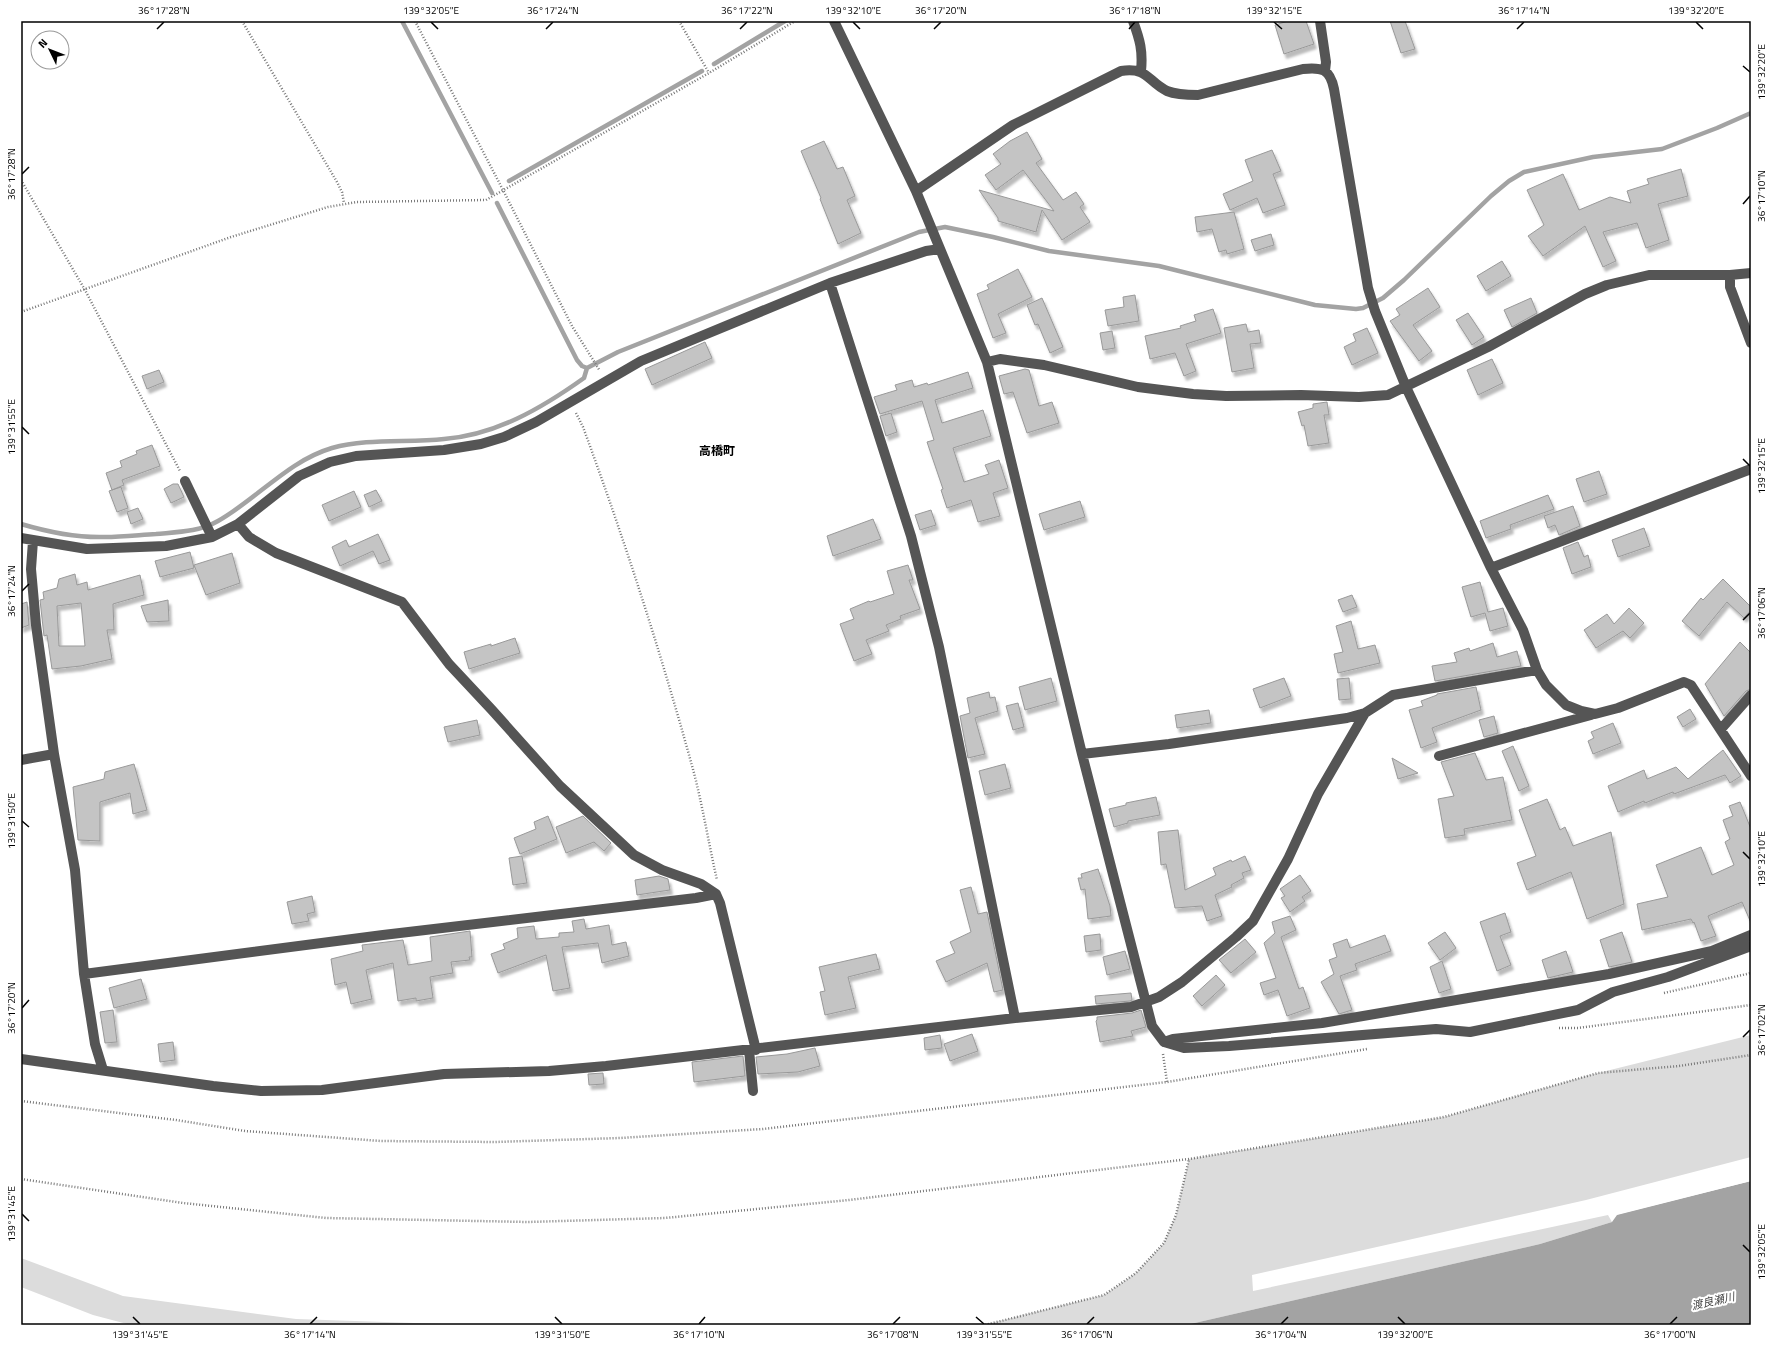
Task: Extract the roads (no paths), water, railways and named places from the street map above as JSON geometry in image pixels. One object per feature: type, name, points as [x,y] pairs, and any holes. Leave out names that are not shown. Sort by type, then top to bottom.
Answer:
[{"type":"street","points":[[834,21],[916,191],[987,362],[1082,754],[1152,1026],[1163,1047]]},
{"type":"street","points":[[1133,21],[1140,40],[1142,54],[1141,71]]},
{"type":"street","points":[[1320,21],[1326,62],[1325,71]]},
{"type":"street","points":[[916,191],[1013,125],[1121,70],[1130,69],[1141,71],[1167,91],[1182,95],[1198,95],[1303,69],[1316,67],[1325,71],[1332,78],[1368,288],[1375,311],[1406,387],[1491,568],[1523,630],[1537,670],[1546,684],[1566,705],[1581,711],[1595,714]]},
{"type":"street","points":[[21,538],[86,549],[111,549],[166,546],[210,533],[238,524],[299,476],[330,462],[356,456],[444,450],[481,444],[504,438],[536,422],[605,380],[641,361],[830,283],[926,251],[940,249]]},
{"type":"street","points":[[987,362],[1000,359],[1044,365],[1138,387],[1193,394],[1226,396],[1301,395],[1359,397],[1388,394],[1406,387],[1488,347],[1585,294],[1607,285],[1649,275],[1730,276],[1751,273]]},
{"type":"street","points":[[1730,276],[1730,287],[1751,343]]},
{"type":"street","points":[[830,283],[911,536],[939,647],[1015,1018]]},
{"type":"street","points":[[1491,568],[1751,470]]},
{"type":"street","points":[[185,481],[210,533]]},
{"type":"street","points":[[238,524],[249,537],[276,553],[402,602],[449,664],[560,786],[606,830],[634,855],[662,870],[701,884],[716,894],[720,903],[752,1050],[754,1092]]},
{"type":"street","points":[[33,541],[31,569],[36,625],[54,754],[75,870],[84,974],[95,1044],[103,1070]]},
{"type":"street","points":[[1082,754],[1169,744],[1347,718],[1365,713],[1393,695],[1537,670]]},
{"type":"street","points":[[1438,756],[1618,708],[1684,682],[1691,685],[1751,776]]},
{"type":"street","points":[[1721,729],[1751,695]]},
{"type":"street","points":[[21,1059],[261,1091],[322,1090],[444,1074],[549,1071],[606,1066],[1015,1018],[1131,1006],[1159,997],[1182,982],[1253,921],[1288,859],[1318,794],[1365,713]]},
{"type":"street","points":[[21,760],[54,754]]},
{"type":"street","points":[[84,974],[383,935],[696,898],[716,894]]},
{"type":"street","points":[[1163,1047],[1173,1039],[1322,1023],[1609,974],[1712,951],[1751,936]]},
{"type":"street","points":[[1163,1047],[1184,1048],[1229,1046],[1436,1029],[1470,1032],[1578,1010],[1613,992],[1668,977],[1751,946]]},
{"type":"water","name":"渡良瀬川","points":[[1751,1181],[1751,1325],[1186,1325],[1540,1244],[1612,1222],[1617,1215]]},
{"type":"waterway","points":[[402,21],[492,193]]},
{"type":"waterway","points":[[714,64],[785,21]]},
{"type":"waterway","points":[[509,181],[702,71]]},
{"type":"waterway","points":[[21,524],[41,530],[83,537],[172,533],[188,531],[211,525],[232,512],[287,471],[316,454],[345,445],[373,442],[444,439],[482,432],[500,426],[552,400],[584,378],[587,368],[618,352],[919,232],[945,227],[1049,251],[1159,266],[1315,305],[1356,309],[1363,308],[1383,298],[1404,280],[1491,196],[1509,181],[1524,172],[1593,157],[1662,149],[1751,113]]},
{"type":"waterway","points":[[497,203],[577,360],[582,366],[587,368]]},
{"type":"district","name":"高橋町","points":[[717,450]]}]
